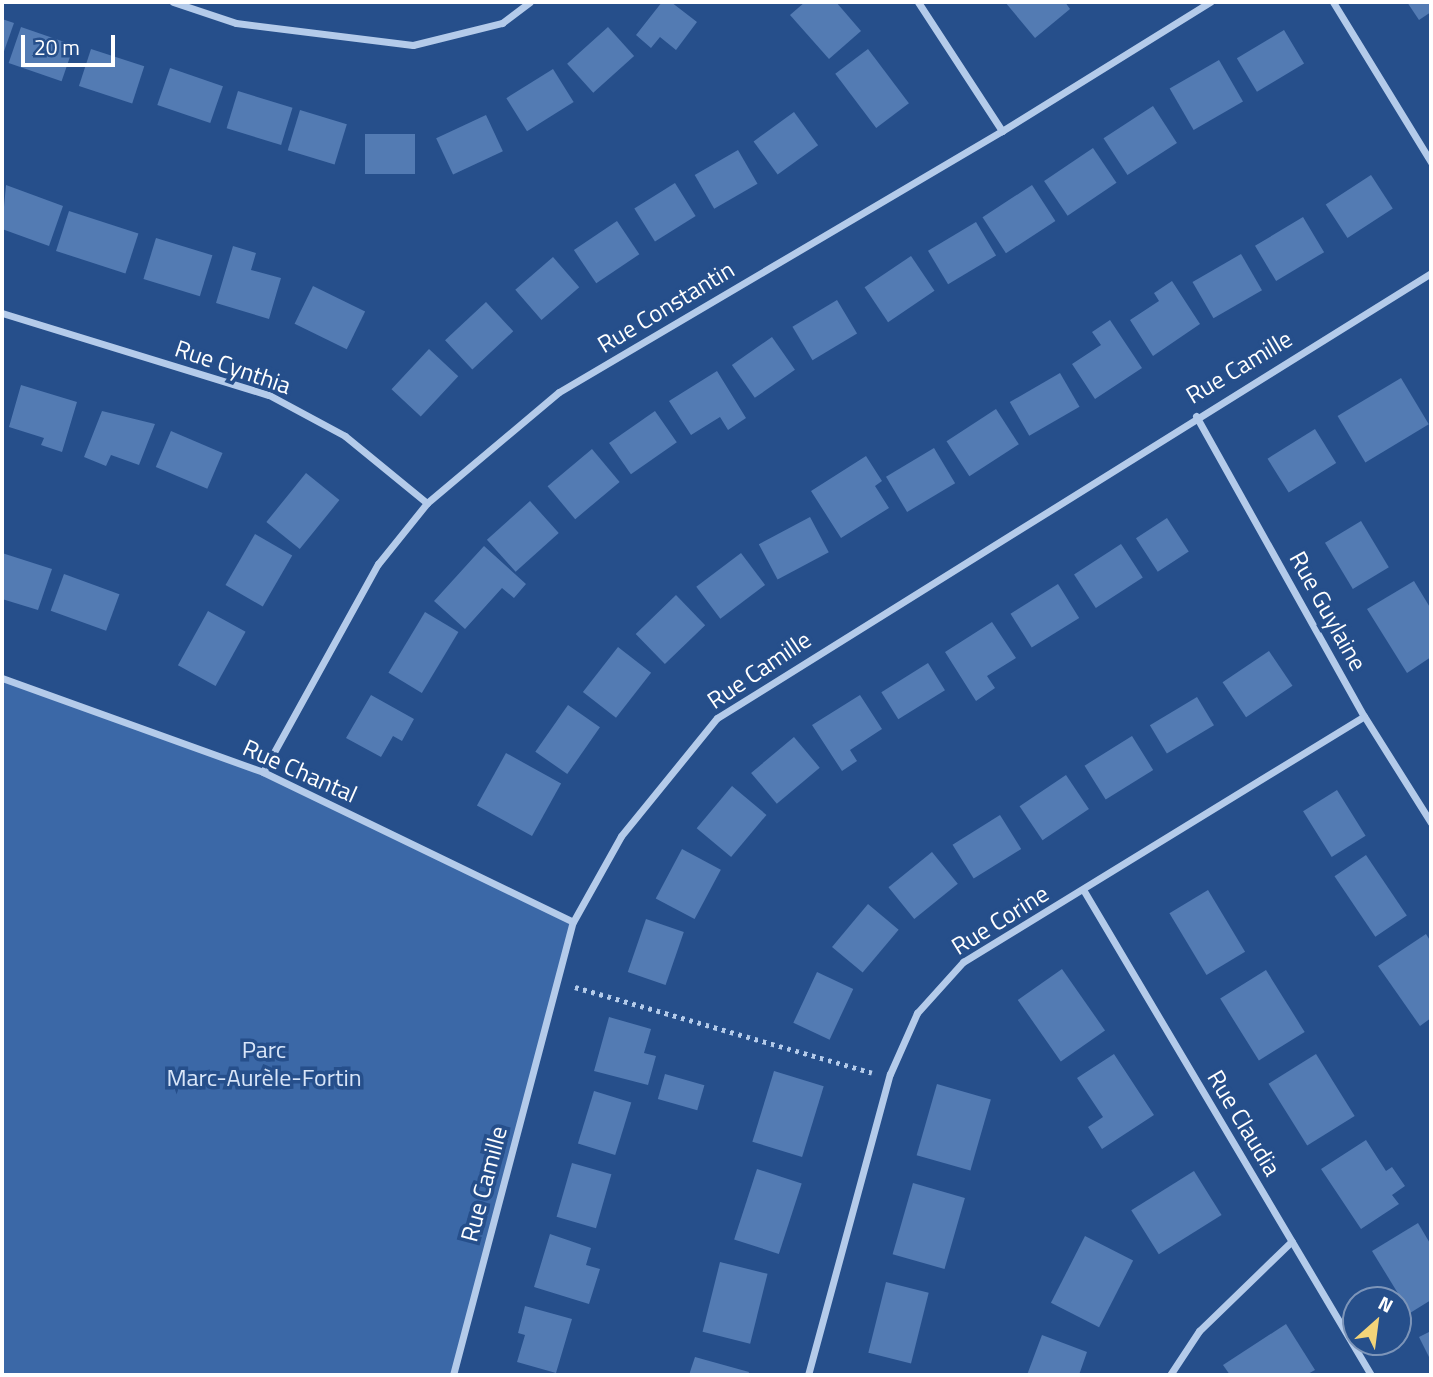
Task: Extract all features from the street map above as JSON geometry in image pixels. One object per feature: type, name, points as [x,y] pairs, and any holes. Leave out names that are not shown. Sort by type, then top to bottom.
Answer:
[{"type":"street","points":[[173,2],[236,23],[414,45],[502,23],[530,2]]},
{"type":"street","points":[[918,2],[1002,131]]},
{"type":"street","name":"Rue Constantin","points":[[263,772],[378,564],[427,503],[559,392],[1002,131],[1210,2]]},
{"type":"street","points":[[1333,2],[1431,162]]},
{"type":"street","name":"Rue Camille","points":[[453,1375],[573,922],[621,836],[717,718],[1196,416],[1431,273]]},
{"type":"street","name":"Rue Cynthia","points":[[2,313],[270,395],[345,436],[427,503]]},
{"type":"street","name":"Rue Guylaine","points":[[1196,416],[1364,716],[1431,823]]},
{"type":"street","name":"Rue Chantal","points":[[2,678],[263,772],[573,922]]},
{"type":"street","name":"Rue Corine","points":[[808,1375],[889,1077],[917,1013],[963,962],[1084,891],[1364,716]]},
{"type":"street","name":"Rue Claudia","points":[[1084,891],[1371,1375]]},
{"type":"street","points":[[1170,1375],[1199,1331],[1292,1241]]},
{"type":"path","points":[[557,982],[889,1077]]},
{"type":"green space","name":"Parc Marc-Aurèle-Fortin","points":[[2,678],[263,772],[573,922],[453,1375],[2,1375]]},
{"type":"building","points":[[662,2],[671,2],[697,22],[676,50],[660,37],[651,48],[636,35]]},
{"type":"building","points":[[805,2],[836,2],[861,31],[829,59],[790,15]]},
{"type":"building","points":[[1005,2],[1065,2],[1070,9],[1035,38]]},
{"type":"building","points":[[1407,2],[1431,2],[1431,12],[1419,20]]},
{"type":"building","points":[[2,19],[14,23],[2,57]]},
{"type":"building","points":[[21,27],[74,45],[62,81],[9,63]]},
{"type":"building","points":[[608,27],[634,56],[593,93],[567,64]]},
{"type":"building","points":[[1284,30],[1304,63],[1257,92],[1237,58]]},
{"type":"building","points":[[91,49],[144,66],[132,103],[79,86]]},
{"type":"building","points":[[868,49],[909,103],[876,128],[835,74]]},
{"type":"building","points":[[1219,60],[1243,102],[1194,130],[1170,88]]},
{"type":"building","points":[[170,68],[223,86],[210,123],[157,105]]},
{"type":"building","points":[[553,69],[574,102],[527,131],[506,98]]},
{"type":"building","points":[[238,91],[293,108],[281,145],[227,128]]},
{"type":"building","points":[[1153,106],[1177,143],[1127,175],[1104,138]]},
{"type":"building","points":[[300,110],[347,124],[335,164],[288,150]]},
{"type":"building","points":[[794,112],[818,145],[778,175],[754,141]]},
{"type":"building","points":[[486,115],[503,151],[453,174],[436,138]]},
{"type":"building","points":[[365,134],[415,134],[415,174],[365,174]]},
{"type":"building","points":[[1093,148],[1116,183],[1068,216],[1044,181]]},
{"type":"building","points":[[738,150],[758,184],[714,209],[695,175]]},
{"type":"building","points":[[1371,175],[1393,209],[1347,238],[1326,204]]},
{"type":"building","points":[[675,183],[696,216],[655,242],[634,208]]},
{"type":"building","points":[[6,185],[63,206],[49,246],[2,229]]},
{"type":"building","points":[[1032,185],[1055,221],[1006,253],[983,217]]},
{"type":"building","points":[[69,211],[138,234],[125,274],[56,251]]},
{"type":"building","points":[[1303,217],[1324,252],[1276,281],[1255,246]]},
{"type":"building","points":[[617,221],[639,254],[596,283],[574,250]]},
{"type":"building","points":[[976,222],[996,255],[948,284],[928,251]]},
{"type":"building","points":[[156,238],[212,255],[200,296],[143,279]]},
{"type":"building","points":[[233,246],[256,253],[251,270],[281,278],[269,319],[216,303]]},
{"type":"building","points":[[1241,254],[1262,290],[1214,318],[1193,282]]},
{"type":"building","points":[[911,256],[934,291],[888,322],[865,287]]},
{"type":"building","points":[[553,257],[579,287],[542,320],[515,290]]},
{"type":"building","points":[[1172,281],[1200,324],[1153,356],[1130,320],[1159,301],[1154,293]]},
{"type":"building","points":[[313,286],[365,311],[347,349],[295,324]]},
{"type":"building","points":[[837,300],[857,333],[813,360],[792,327]]},
{"type":"building","points":[[486,302],[513,331],[472,369],[445,340]]},
{"type":"building","points":[[1110,320],[1142,368],[1095,399],[1072,364],[1101,345],[1092,332]]},
{"type":"building","points":[[772,337],[795,370],[755,398],[732,365]]},
{"type":"building","points":[[429,349],[458,376],[421,417],[391,389]]},
{"type":"building","points":[[717,371],[746,418],[728,430],[720,417],[691,435],[669,401]]},
{"type":"building","points":[[1060,373],[1080,407],[1029,436],[1010,402]]},
{"type":"building","points":[[1401,378],[1429,424],[1365,462],[1338,416]]},
{"type":"building","points":[[21,385],[77,402],[62,452],[41,445],[44,438],[9,427]]},
{"type":"building","points":[[996,409],[1019,444],[969,476],[947,441]]},
{"type":"building","points":[[102,411],[155,424],[139,465],[111,455],[106,466],[84,457]]},
{"type":"building","points":[[655,411],[677,442],[631,474],[609,443]]},
{"type":"building","points":[[1315,429],[1336,463],[1289,493],[1268,459]]},
{"type":"building","points":[[171,431],[223,453],[207,489],[156,467]]},
{"type":"building","points":[[934,448],[955,483],[907,512],[886,477]]},
{"type":"building","points":[[592,449],[620,482],[575,519],[548,486]]},
{"type":"building","points":[[866,456],[882,481],[875,486],[889,508],[841,538],[811,491]]},
{"type":"building","points":[[306,473],[339,500],[300,549],[266,522]]},
{"type":"building","points":[[530,501],[559,533],[516,572],[487,540]]},
{"type":"building","points":[[810,517],[829,552],[778,580],[759,544]]},
{"type":"building","points":[[1167,518],[1189,552],[1158,572],[1136,538]]},
{"type":"building","points":[[1361,521],[1389,567],[1353,589],[1325,543]]},
{"type":"building","points":[[255,534],[292,556],[263,607],[226,585]]},
{"type":"building","points":[[1121,544],[1143,578],[1096,608],[1074,574]]},
{"type":"building","points":[[484,546],[526,584],[514,598],[502,588],[465,629],[434,601]]},
{"type":"building","points":[[2,553],[52,569],[38,610],[2,599]]},
{"type":"building","points":[[741,553],[765,585],[720,619],[696,587]]},
{"type":"building","points":[[64,574],[119,594],[106,631],[51,611]]},
{"type":"building","points":[[1414,581],[1431,609],[1431,657],[1407,673],[1367,609]]},
{"type":"building","points":[[1058,584],[1079,618],[1032,648],[1011,614]]},
{"type":"building","points":[[676,595],[705,625],[665,664],[636,634]]},
{"type":"building","points":[[208,611],[246,632],[216,686],[178,665]]},
{"type":"building","points":[[425,612],[458,632],[422,693],[388,673]]},
{"type":"building","points":[[992,622],[1016,658],[987,676],[995,688],[976,701],[945,652]]},
{"type":"building","points":[[618,647],[651,673],[616,718],[583,692]]},
{"type":"building","points":[[1269,651],[1292,686],[1246,717],[1223,682]]},
{"type":"building","points":[[928,663],[945,690],[898,719],[881,692]]},
{"type":"building","points":[[371,695],[414,719],[402,741],[393,736],[381,757],[346,738]]},
{"type":"building","points":[[860,695],[882,729],[850,750],[857,761],[842,771],[812,725]]},
{"type":"building","points":[[1197,697],[1214,725],[1167,754],[1150,725]]},
{"type":"building","points":[[568,705],[600,727],[567,774],[535,752]]},
{"type":"building","points":[[1132,736],[1153,770],[1106,800],[1085,766]]},
{"type":"building","points":[[794,737],[820,768],[777,804],[751,773]]},
{"type":"building","points":[[506,753],[561,784],[532,836],[477,805]]},
{"type":"building","points":[[1066,775],[1089,809],[1043,840],[1020,806]]},
{"type":"building","points":[[732,786],[766,815],[731,857],[697,828]]},
{"type":"building","points":[[1337,790],[1366,836],[1332,857],[1303,811]]},
{"type":"building","points":[[1000,815],[1021,849],[974,879],[953,845]]},
{"type":"building","points":[[682,849],[721,870],[695,919],[656,898]]},
{"type":"building","points":[[932,852],[958,884],[914,919],[888,887]]},
{"type":"building","points":[[1366,855],[1407,916],[1375,937],[1334,876]]},
{"type":"building","points":[[1208,890],[1245,952],[1207,975],[1169,913]]},
{"type":"building","points":[[868,904],[899,930],[863,973],[832,947]]},
{"type":"building","points":[[646,919],[684,932],[666,985],[628,972]]},
{"type":"building","points":[[1426,934],[1431,942],[1431,1018],[1420,1026],[1378,966]]},
{"type":"building","points":[[1062,969],[1105,1030],[1061,1061],[1018,1000]]},
{"type":"building","points":[[1266,970],[1305,1032],[1259,1061],[1220,999]]},
{"type":"building","points":[[817,972],[853,989],[830,1040],[793,1023]]},
{"type":"building","points":[[609,1017],[651,1029],[644,1053],[656,1056],[648,1085],[594,1071]]},
{"type":"building","points":[[1114,1054],[1154,1115],[1102,1149],[1088,1127],[1103,1117],[1077,1078]]},
{"type":"building","points":[[1316,1054],[1355,1116],[1307,1146],[1269,1084]]},
{"type":"building","points":[[774,1071],[824,1086],[802,1157],[752,1142]]},
{"type":"building","points":[[665,1074],[704,1085],[697,1110],[658,1099]]},
{"type":"building","points":[[937,1084],[991,1099],[970,1171],[917,1155]]},
{"type":"building","points":[[594,1091],[631,1102],[615,1155],[578,1144]]},
{"type":"building","points":[[1366,1140],[1386,1171],[1392,1167],[1405,1186],[1392,1195],[1399,1204],[1361,1229],[1321,1169]]},
{"type":"building","points":[[572,1163],[611,1174],[596,1228],[557,1217]]},
{"type":"building","points":[[757,1169],[802,1184],[779,1254],[734,1239]]},
{"type":"building","points":[[1194,1171],[1222,1215],[1159,1254],[1131,1210]]},
{"type":"building","points":[[913,1183],[965,1198],[945,1269],[893,1254]]},
{"type":"building","points":[[1418,1223],[1431,1245],[1431,1300],[1412,1312],[1412,1286],[1393,1286],[1372,1251]]},
{"type":"building","points":[[550,1234],[591,1248],[586,1265],[600,1269],[589,1304],[534,1287]]},
{"type":"building","points":[[1085,1236],[1133,1261],[1099,1327],[1051,1303]]},
{"type":"building","points":[[720,1262],[768,1274],[750,1344],[703,1332]]},
{"type":"building","points":[[886,1282],[929,1293],[911,1363],[868,1353]]},
{"type":"building","points":[[525,1306],[572,1319],[556,1373],[517,1362],[525,1335],[518,1333]]},
{"type":"building","points":[[1286,1324],[1315,1370],[1306,1375],[1230,1375],[1223,1365]]},
{"type":"building","points":[[1431,1331],[1431,1361],[1419,1337]]},
{"type":"building","points":[[1042,1335],[1087,1352],[1079,1375],[1027,1375]]},
{"type":"building","points":[[695,1357],[749,1372],[748,1375],[689,1375]]}]
